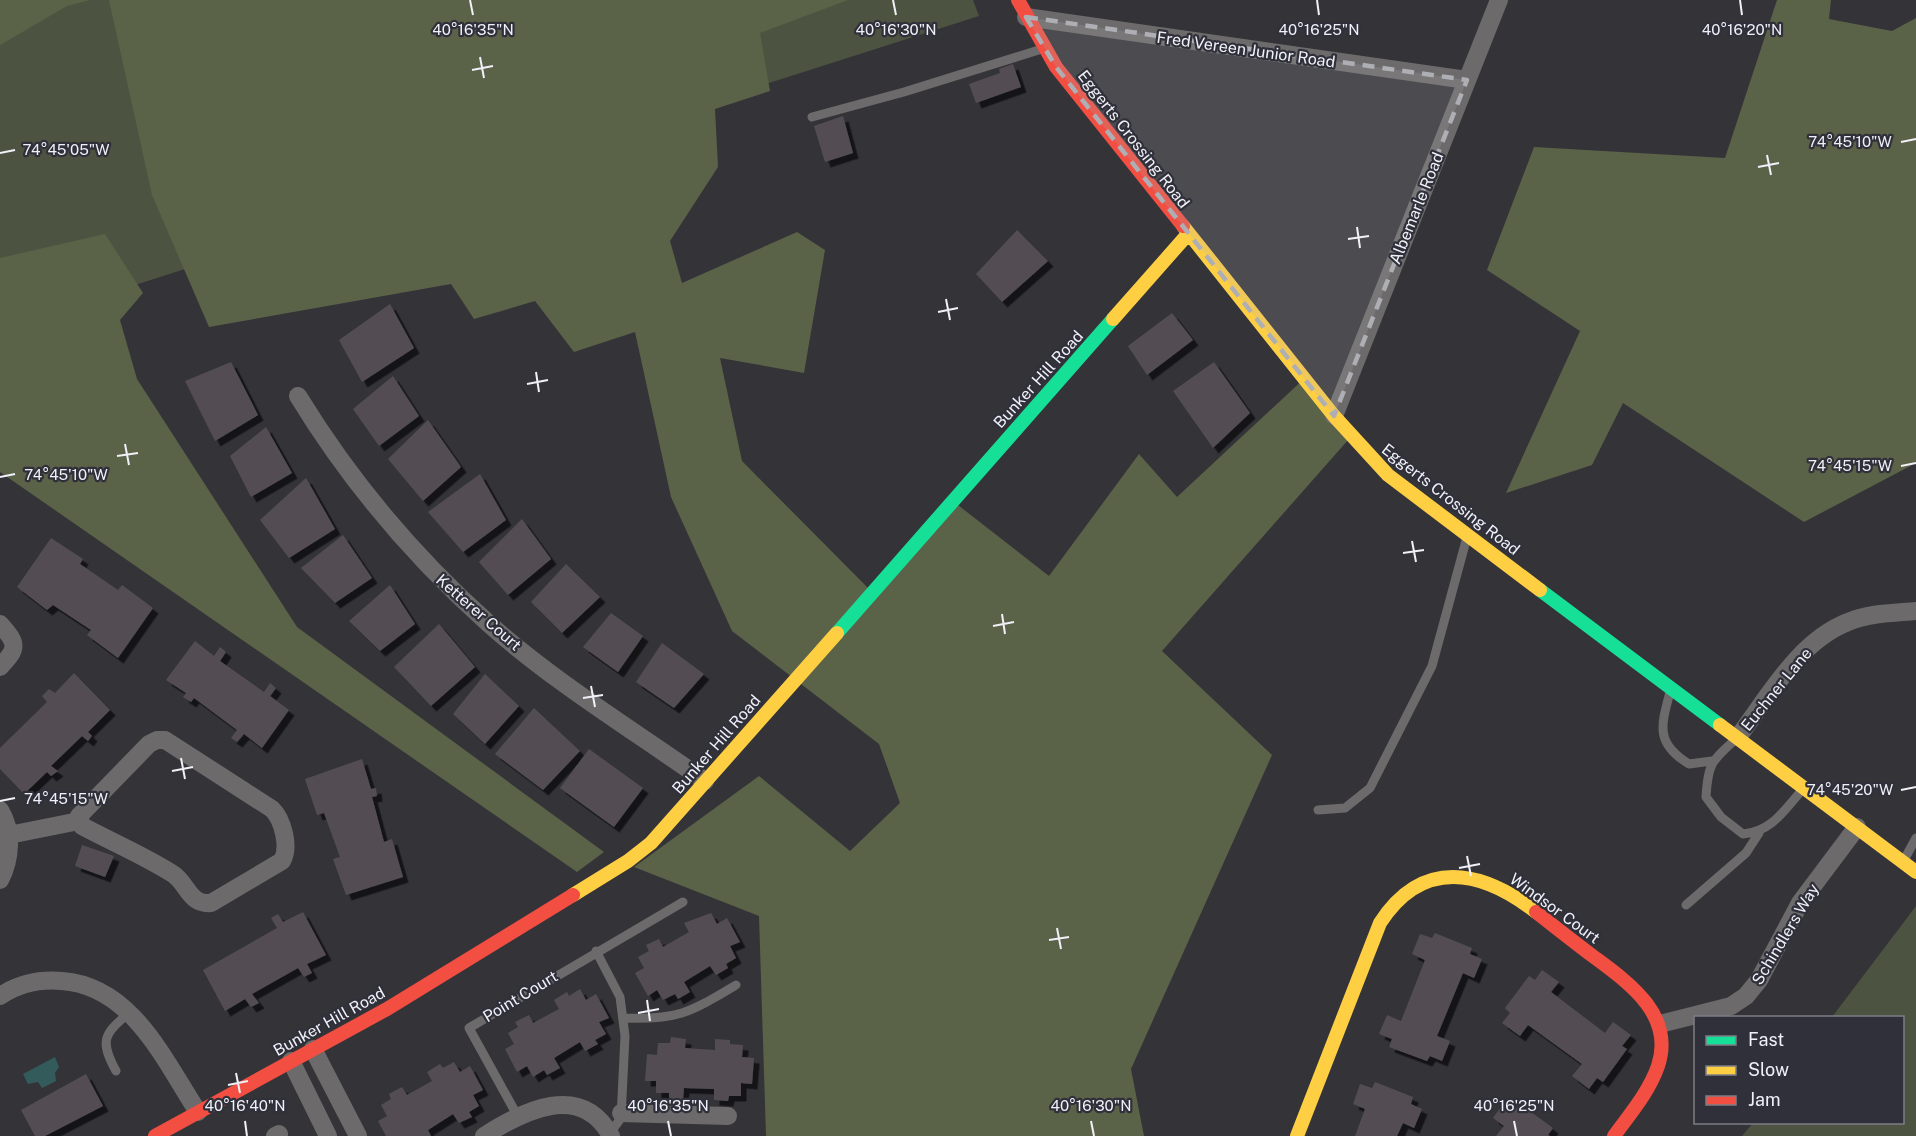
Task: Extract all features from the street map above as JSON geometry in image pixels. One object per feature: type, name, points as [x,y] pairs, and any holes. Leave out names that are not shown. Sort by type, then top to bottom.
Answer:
[{"type":"street","name":"Eggerts Crossing Road","points":[[1018,0],[1056,67],[1334,416],[1388,475],[1916,872]]},
{"type":"street","name":"Albemarle Road","points":[[1334,416],[1499,0]]},
{"type":"street","name":"Fred Vereen Junior Road","points":[[1026,17],[1467,80]]},
{"type":"street","name":"Bunker Hill Road","points":[[155,1136],[387,1009],[628,861],[651,843],[1188,234]]},
{"type":"street","name":"Ketterer Court","points":[[298,396],[346,470],[387,520],[430,568],[489,624],[539,664],[705,781]]},
{"type":"street","name":"Euchner Lane","points":[[1738,737],[1794,664],[1825,634],[1848,622],[1871,615],[1916,611]]},
{"type":"street","points":[[0,624],[13,638],[15,646],[13,653],[0,667]]},
{"type":"street","points":[[157,740],[165,740],[278,814],[286,854],[282,861],[211,903],[202,904],[195,901],[175,875],[82,826],[79,822],[79,816],[149,744],[157,740]]},
{"type":"street","points":[[0,810],[9,834],[9,853],[0,880]]},
{"type":"street","points":[[9,834],[79,822]]},
{"type":"street","name":"Schindlers Way","points":[[1660,1024],[1731,1006],[1746,996],[1759,980],[1800,903],[1857,827]]},
{"type":"street","name":"Windsor Court","points":[[1297,1136],[1380,923],[1392,903],[1421,883],[1457,875],[1470,876],[1513,894],[1636,989],[1651,1006],[1660,1024],[1661,1058],[1650,1088],[1614,1136]]},
{"type":"street","points":[[2,989],[51,980],[72,981],[94,988],[114,999],[130,1012],[198,1112]]},
{"type":"street","points":[[313,1049],[358,1136]]},
{"type":"street","points":[[291,1061],[328,1136]]},
{"type":"street","points":[[484,1136],[517,1115],[537,1107],[574,1107],[595,1117],[611,1135]]},
{"type":"street","points":[[621,1113],[728,1116]]},
{"type":"lane","points":[[812,117],[904,92],[1045,48]]},
{"type":"lane","points":[[1318,810],[1345,808],[1370,788],[1432,666],[1468,534]]},
{"type":"lane","points":[[1671,687],[1662,732],[1669,751],[1689,764],[1712,761]]},
{"type":"lane","points":[[1738,737],[1712,761],[1707,777],[1706,797],[1721,817],[1743,834],[1759,833]]},
{"type":"lane","points":[[1686,905],[1746,854],[1759,833],[1771,825],[1804,787]]},
{"type":"lane","points":[[1903,862],[1916,838]]},
{"type":"lane","name":"Point Court","points":[[517,1115],[469,1028],[596,951],[683,902]]},
{"type":"lane","points":[[596,951],[616,987],[625,1035],[621,1118],[611,1135]]},
{"type":"lane","points":[[623,1018],[676,1017],[736,985]]},
{"type":"lane","points":[[116,1071],[105,1052],[105,1042],[111,1028],[130,1012]]},
{"type":"highlighted area","points":[[1026,17],[1467,80],[1334,416],[1056,67]]},
{"type":"green space","points":[[0,0],[973,0],[979,16],[0,328]]},
{"type":"green space","points":[[0,0],[90,0],[67,6],[0,45]]},
{"type":"green space","points":[[109,0],[848,0],[760,33],[770,91],[715,109],[718,167],[670,241],[682,283],[797,232],[825,250],[804,373],[720,358],[742,461],[872,592],[949,498],[1049,576],[1139,454],[1177,497],[1308,375],[1356,431],[1162,651],[1272,755],[1131,1069],[1144,1136],[766,1136],[759,916],[634,867],[759,776],[850,851],[900,803],[879,744],[732,631],[671,497],[635,332],[574,352],[535,301],[474,319],[451,284],[209,327],[152,195]]},
{"type":"green space","points":[[1777,0],[1831,0],[1829,19],[1892,31],[1916,18],[1916,463],[1804,522],[1623,403],[1592,465],[1506,493],[1580,331],[1487,270],[1534,147],[1725,158]]},
{"type":"green space","points":[[105,234],[143,293],[120,320],[137,379],[297,627],[604,852],[577,872],[0,472],[0,258]]},
{"type":"green space","points":[[1916,906],[1916,1136],[1742,1136],[1752,1124],[1904,1124],[1904,1016],[1833,1016]]},
{"type":"water","points":[[55,1057],[59,1067],[55,1073],[56,1081],[42,1088],[38,1082],[28,1084],[23,1074]]},
{"type":"building","points":[[1013,64],[1021,87],[976,103],[969,84],[1000,73],[999,69]]},
{"type":"building","points":[[843,116],[853,153],[825,162],[814,126]]},
{"type":"building","points":[[1017,230],[1048,261],[1002,302],[976,274]]},
{"type":"building","points":[[390,304],[414,348],[362,382],[339,340]]},
{"type":"building","points":[[1172,313],[1193,340],[1147,375],[1128,346]]},
{"type":"building","points":[[231,362],[258,415],[215,441],[185,381]]},
{"type":"building","points":[[1214,362],[1250,413],[1213,448],[1173,391]]},
{"type":"building","points":[[393,376],[419,416],[379,446],[353,409]]},
{"type":"building","points":[[428,420],[461,467],[423,501],[388,459]]},
{"type":"building","points":[[266,427],[292,473],[251,497],[230,456]]},
{"type":"building","points":[[480,474],[506,520],[463,552],[428,512]]},
{"type":"building","points":[[306,478],[335,529],[289,558],[260,520]]},
{"type":"building","points":[[522,519],[551,559],[508,595],[479,562]]},
{"type":"building","points":[[343,535],[372,578],[335,603],[301,568]]},
{"type":"building","points":[[51,538],[83,559],[80,564],[118,590],[122,585],[153,608],[118,658],[87,635],[91,630],[53,605],[47,610],[17,587]]},
{"type":"building","points":[[566,564],[600,597],[562,633],[531,602]]},
{"type":"building","points":[[390,585],[415,624],[380,651],[349,621]]},
{"type":"building","points":[[611,613],[643,636],[618,672],[583,647]]},
{"type":"building","points":[[439,624],[475,667],[431,706],[394,667]]},
{"type":"building","points":[[195,641],[214,656],[220,647],[226,652],[220,661],[264,692],[270,683],[276,688],[270,696],[289,710],[262,748],[244,734],[237,742],[231,738],[237,730],[194,698],[191,702],[183,697],[186,693],[166,680]]},
{"type":"building","points":[[662,643],[704,674],[674,708],[636,682]]},
{"type":"building","points":[[74,673],[110,710],[88,732],[92,736],[88,741],[82,736],[51,766],[58,771],[51,776],[47,772],[24,794],[0,769],[0,748],[47,702],[42,696],[49,689],[55,693]]},
{"type":"building","points":[[485,674],[519,706],[485,744],[453,714]]},
{"type":"building","points":[[534,708],[580,751],[543,790],[495,754]]},
{"type":"building","points":[[589,749],[643,788],[614,827],[560,788]]},
{"type":"building","points":[[362,759],[371,789],[376,788],[377,796],[372,797],[384,842],[392,839],[403,877],[346,895],[333,859],[340,857],[324,813],[317,815],[305,779]]},
{"type":"building","points":[[82,845],[114,856],[105,877],[75,866]]},
{"type":"building","points":[[303,912],[326,955],[307,964],[312,973],[304,977],[298,968],[252,994],[259,1003],[251,1007],[245,999],[225,1011],[203,970],[277,928],[271,918],[278,914],[283,922]]},
{"type":"building","points":[[711,913],[717,924],[727,918],[740,942],[730,946],[736,958],[726,964],[728,968],[716,975],[710,966],[684,982],[690,992],[678,999],[675,994],[663,1000],[657,990],[648,996],[635,973],[644,968],[638,957],[649,951],[646,945],[659,939],[663,947],[689,932],[684,923]]},
{"type":"building","points":[[1435,933],[1472,948],[1470,954],[1482,959],[1474,978],[1463,973],[1437,1036],[1450,1041],[1442,1061],[1430,1056],[1427,1061],[1389,1047],[1392,1039],[1379,1034],[1387,1015],[1401,1021],[1425,960],[1412,954],[1420,934],[1432,938]]},
{"type":"building","points":[[1542,970],[1559,982],[1551,992],[1605,1033],[1613,1022],[1631,1035],[1622,1046],[1627,1049],[1603,1082],[1597,1078],[1589,1089],[1572,1076],[1582,1064],[1528,1025],[1520,1036],[1502,1023],[1510,1013],[1505,1008],[1529,976],[1535,980]]},
{"type":"building","points":[[580,989],[586,1000],[596,994],[609,1018],[599,1022],[606,1034],[595,1040],[598,1044],[585,1051],[580,1042],[554,1058],[560,1068],[547,1075],[544,1070],[533,1077],[527,1066],[517,1072],[505,1049],[514,1044],[508,1033],[518,1027],[515,1022],[529,1015],[533,1023],[559,1009],[554,1000],[567,992],[569,996]]},
{"type":"building","points":[[671,1037],[686,1039],[685,1048],[715,1050],[715,1039],[730,1040],[730,1044],[743,1045],[742,1057],[754,1058],[752,1084],[741,1083],[741,1096],[729,1096],[728,1101],[714,1100],[714,1089],[684,1088],[683,1100],[669,1100],[669,1093],[656,1093],[656,1081],[645,1081],[647,1054],[657,1055],[658,1043],[670,1043]]},
{"type":"building","points":[[454,1062],[460,1072],[470,1066],[483,1090],[473,1095],[479,1106],[469,1112],[472,1117],[459,1123],[453,1114],[428,1130],[431,1136],[386,1136],[378,1121],[387,1116],[381,1105],[391,1099],[389,1094],[402,1087],[407,1095],[432,1081],[427,1072],[440,1064],[443,1068]]},
{"type":"building","points":[[86,1074],[103,1106],[45,1136],[35,1136],[21,1110]]},
{"type":"building","points":[[1375,1082],[1413,1097],[1411,1104],[1422,1109],[1414,1128],[1403,1123],[1397,1136],[1355,1136],[1365,1109],[1353,1104],[1360,1084],[1372,1088]]},
{"type":"building","points":[[1505,1101],[1516,1109],[1520,1104],[1553,1128],[1548,1135],[1550,1136],[1496,1136],[1504,1126],[1493,1118]]},
{"type":"traffic: fast","points":[[837,633],[1113,319]]},
{"type":"traffic: fast","points":[[1540,590],[1720,725]]},
{"type":"traffic: slow","points":[[1183,226],[1334,416],[1388,475],[1540,590]]},
{"type":"traffic: slow","points":[[1113,319],[1188,234]]},
{"type":"traffic: slow","points":[[573,895],[628,861],[651,843],[837,633]]},
{"type":"traffic: slow","points":[[1720,725],[1916,872]]},
{"type":"traffic: slow","points":[[1297,1136],[1380,923],[1397,902],[1414,888],[1433,880],[1453,877],[1474,879],[1494,886],[1536,912]]},
{"type":"traffic: jam","points":[[1018,0],[1056,67],[1183,226]]},
{"type":"traffic: jam","points":[[155,1136],[387,1009],[573,895]]},
{"type":"traffic: jam","points":[[1536,912],[1634,989],[1646,1002],[1660,1031],[1662,1048],[1654,1076],[1639,1102],[1614,1136]]}]
